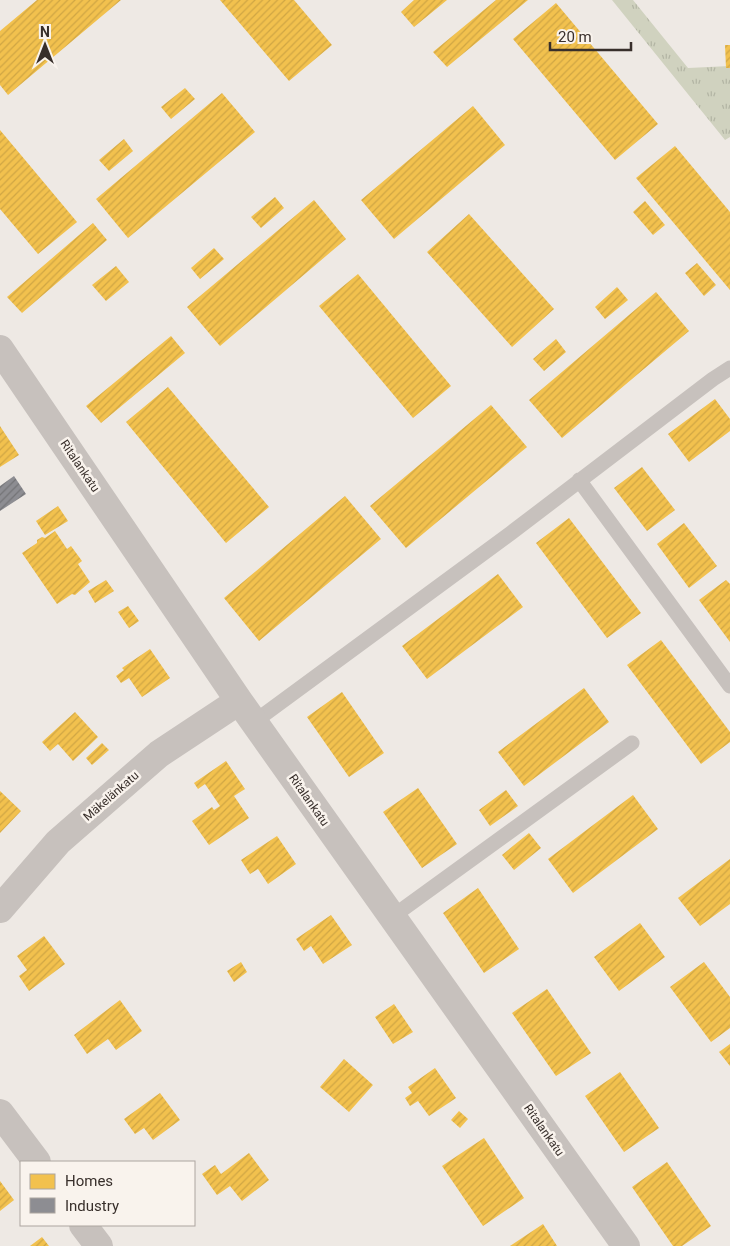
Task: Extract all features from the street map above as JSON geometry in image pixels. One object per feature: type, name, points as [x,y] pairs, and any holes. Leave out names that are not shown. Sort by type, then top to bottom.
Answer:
[{"type":"street","name":"Ritalankatu","points":[[0,349],[246,712],[626,1246]]},
{"type":"street","name":"Mäkelänkatu","points":[[0,909],[58,842],[159,754],[246,712]]},
{"type":"street","points":[[0,1113],[36,1161]]},
{"type":"street","points":[[84,1226],[99,1246]]},
{"type":"lane","points":[[246,712],[511,533],[713,378],[730,368]]},
{"type":"lane","points":[[579,480],[730,686]]},
{"type":"lane","points":[[392,917],[632,743]]},
{"type":"green space","points":[[612,0],[633,0],[688,68],[730,66],[730,137],[725,140]]},
{"type":"building: Homes","points":[[37,0],[121,0],[8,95],[0,85],[0,31]]},
{"type":"building: Homes","points":[[220,0],[294,0],[332,45],[289,81]]},
{"type":"building: Homes","points":[[414,0],[447,0],[414,27],[401,12]]},
{"type":"building: Homes","points":[[496,0],[528,0],[447,67],[433,52]]},
{"type":"building: Homes","points":[[556,3],[658,124],[615,160],[513,39]]},
{"type":"building: Homes","points":[[725,45],[730,45],[730,68],[726,68]]},
{"type":"building: Homes","points":[[185,88],[195,99],[171,119],[161,107]]},
{"type":"building: Homes","points":[[222,93],[255,132],[128,238],[96,199]]},
{"type":"building: Homes","points":[[473,106],[505,145],[394,239],[361,200]]},
{"type":"building: Homes","points":[[0,130],[77,222],[38,254],[0,209]]},
{"type":"building: Homes","points":[[124,139],[133,151],[109,171],[99,160]]},
{"type":"building: Homes","points":[[675,146],[730,212],[730,290],[636,178]]},
{"type":"building: Homes","points":[[275,197],[284,208],[261,228],[251,217]]},
{"type":"building: Homes","points":[[314,200],[346,239],[220,346],[187,307]]},
{"type":"building: Homes","points":[[645,201],[665,225],[653,235],[633,212]]},
{"type":"building: Homes","points":[[469,214],[554,309],[512,347],[427,252]]},
{"type":"building: Homes","points":[[93,223],[107,240],[22,313],[7,297]]},
{"type":"building: Homes","points":[[214,248],[224,259],[200,279],[191,268]]},
{"type":"building: Homes","points":[[697,263],[716,285],[704,296],[685,273]]},
{"type":"building: Homes","points":[[116,266],[129,282],[106,301],[92,285]]},
{"type":"building: Homes","points":[[358,274],[451,386],[413,418],[319,306]]},
{"type":"building: Homes","points":[[617,287],[628,300],[605,319],[595,307]]},
{"type":"building: Homes","points":[[656,292],[689,331],[562,438],[529,400]]},
{"type":"building: Homes","points":[[171,336],[185,353],[101,423],[86,406]]},
{"type":"building: Homes","points":[[556,339],[566,352],[544,371],[533,359]]},
{"type":"building: Homes","points":[[168,387],[269,507],[226,543],[126,422]]},
{"type":"building: Homes","points":[[715,399],[730,419],[730,431],[689,462],[668,434]]},
{"type":"building: Homes","points":[[491,405],[527,447],[406,548],[370,506]]},
{"type":"building: Homes","points":[[0,426],[19,455],[0,467]]},
{"type":"building: Homes","points":[[642,467],[675,510],[647,531],[614,488]]},
{"type":"building: Homes","points":[[345,496],[381,539],[259,641],[224,598]]},
{"type":"building: Homes","points":[[58,506],[68,521],[45,535],[36,521]]},
{"type":"building: Homes","points":[[569,518],[641,613],[607,638],[536,543]]},
{"type":"building: Homes","points":[[684,523],[717,566],[689,588],[657,544]]},
{"type":"building: Homes","points":[[55,531],[67,549],[71,546],[82,561],[78,564],[90,582],[75,595],[72,594],[57,604],[22,553],[37,543],[37,540],[42,537],[45,538]]},
{"type":"building: Homes","points":[[498,574],[523,607],[427,679],[402,646]]},
{"type":"building: Homes","points":[[106,580],[114,591],[95,603],[88,591]]},
{"type":"building: Homes","points":[[726,580],[730,584],[730,642],[699,600]]},
{"type":"building: Homes","points":[[128,606],[139,621],[129,628],[118,612]]},
{"type":"building: Homes","points":[[661,640],[730,732],[730,742],[701,764],[627,665]]},
{"type":"building: Homes","points":[[150,649],[170,678],[142,697],[129,678],[121,683],[116,676],[124,670],[122,668]]},
{"type":"building: Homes","points":[[584,688],[609,722],[524,786],[498,752]]},
{"type":"building: Homes","points":[[342,692],[384,753],[349,777],[307,717]]},
{"type":"building: Homes","points":[[75,712],[98,737],[73,761],[58,744],[50,751],[42,742]]},
{"type":"building: Homes","points":[[102,743],[109,750],[92,765],[86,758]]},
{"type":"building: Homes","points":[[226,761],[245,789],[234,796],[249,818],[209,845],[192,821],[212,807],[214,810],[220,806],[205,784],[198,789],[194,783]]},
{"type":"building: Homes","points":[[418,788],[457,844],[422,868],[383,812]]},
{"type":"building: Homes","points":[[506,790],[518,806],[490,826],[479,810]]},
{"type":"building: Homes","points":[[0,791],[21,811],[0,833]]},
{"type":"building: Homes","points":[[633,795],[658,829],[573,893],[548,859]]},
{"type":"building: Homes","points":[[529,833],[541,848],[514,870],[502,855]]},
{"type":"building: Homes","points":[[277,836],[296,864],[268,884],[258,869],[250,874],[241,860]]},
{"type":"building: Homes","points":[[730,859],[730,904],[700,926],[678,898]]},
{"type":"building: Homes","points":[[478,888],[519,949],[484,973],[443,913]]},
{"type":"building: Homes","points":[[331,915],[352,945],[323,964],[311,946],[304,951],[296,939]]},
{"type":"building: Homes","points":[[640,923],[665,957],[619,991],[594,957]]},
{"type":"building: Homes","points":[[44,936],[65,964],[29,991],[19,976],[27,970],[17,956]]},
{"type":"building: Homes","points":[[241,962],[247,972],[234,982],[227,971]]},
{"type":"building: Homes","points":[[704,962],[730,997],[730,1028],[711,1042],[670,987]]},
{"type":"building: Homes","points":[[547,989],[591,1053],[556,1076],[512,1013]]},
{"type":"building: Homes","points":[[120,1000],[142,1031],[116,1050],[108,1039],[87,1054],[74,1035]]},
{"type":"building: Homes","points":[[394,1004],[413,1032],[393,1044],[375,1017]]},
{"type":"building: Homes","points":[[730,1044],[730,1066],[719,1052]]},
{"type":"building: Homes","points":[[344,1059],[373,1085],[349,1112],[320,1087]]},
{"type":"building: Homes","points":[[435,1068],[456,1098],[429,1116],[418,1101],[410,1106],[405,1098],[412,1093],[408,1087]]},
{"type":"building: Homes","points":[[620,1072],[659,1128],[624,1152],[585,1096]]},
{"type":"building: Homes","points":[[160,1093],[180,1120],[153,1140],[144,1128],[135,1134],[124,1119]]},
{"type":"building: Homes","points":[[459,1111],[468,1119],[460,1128],[451,1120]]},
{"type":"building: Homes","points":[[484,1138],[524,1198],[483,1226],[442,1166]]},
{"type":"building: Homes","points":[[249,1153],[269,1180],[242,1201],[230,1186],[217,1195],[202,1174],[215,1165],[221,1174]]},
{"type":"building: Homes","points":[[667,1162],[711,1226],[682,1246],[673,1246],[632,1187]]},
{"type":"building: Homes","points":[[0,1181],[14,1200],[0,1211]]},
{"type":"building: Homes","points":[[543,1224],[557,1246],[510,1246]]},
{"type":"building: Homes","points":[[42,1237],[49,1246],[30,1246]]},
{"type":"building: Industry","points":[[14,476],[26,494],[0,511],[0,486]]}]
